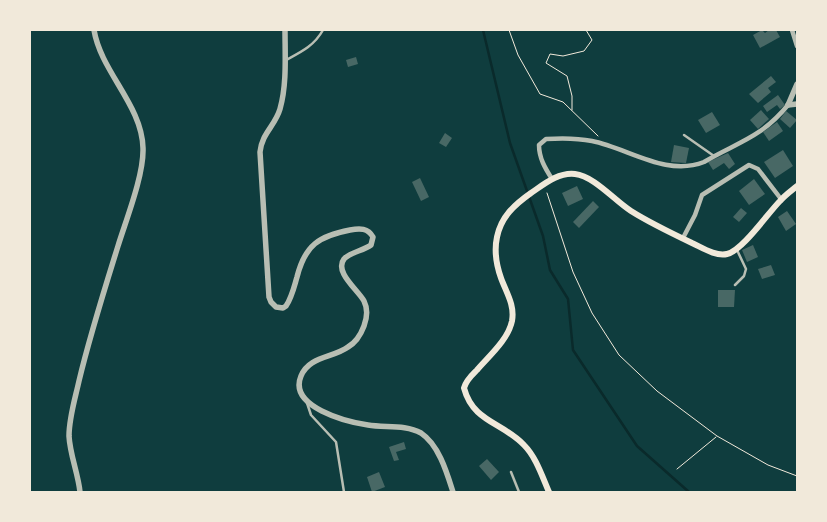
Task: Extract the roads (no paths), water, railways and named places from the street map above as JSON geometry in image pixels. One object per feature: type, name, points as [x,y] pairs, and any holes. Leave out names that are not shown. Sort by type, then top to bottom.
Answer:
[{"type":"main road","points":[[549,492],[525,446],[473,408],[464,388],[469,378],[505,337],[512,320],[510,299],[498,269],[495,247],[502,223],[517,202],[552,179],[570,174],[582,176],[629,210],[719,254],[730,254],[781,200],[797,186]]},
{"type":"street","points":[[80,492],[69,436],[73,407],[91,332],[132,201],[142,162],[143,149],[142,136],[136,118],[103,59],[94,30]]},
{"type":"street","points":[[286,30],[284,86],[280,108],[273,124],[264,136],[260,152],[267,278],[271,302],[276,307],[286,306],[293,293],[299,268],[305,254],[316,242],[332,234],[364,229],[370,232],[373,237],[371,246],[347,257],[343,260],[342,266],[345,277],[364,302],[367,319],[362,332],[347,348],[326,355],[304,369],[299,386],[302,396],[307,403],[314,407],[352,422],[370,426],[406,428],[422,434],[430,441],[442,461],[453,492]]},
{"type":"street","points":[[792,30],[797,46]]},
{"type":"street","points":[[552,179],[540,159],[539,145],[543,140],[573,138],[593,141],[667,165],[695,165],[754,136],[769,125],[788,105],[797,84]]},
{"type":"street","points":[[788,105],[797,104]]},
{"type":"street","points":[[683,238],[695,215],[702,195],[749,165],[758,169],[781,200]]},
{"type":"lane","points":[[284,61],[307,49],[323,30]]},
{"type":"lane","points":[[684,135],[714,156]]},
{"type":"lane","points":[[735,285],[744,276],[746,269],[736,249]]},
{"type":"lane","points":[[307,403],[311,415],[336,442],[344,492]]},
{"type":"lane","points":[[511,472],[520,492]]},
{"type":"waterway","points":[[483,30],[510,143],[543,236],[550,270],[568,299],[573,350],[637,446],[689,492]]}]
